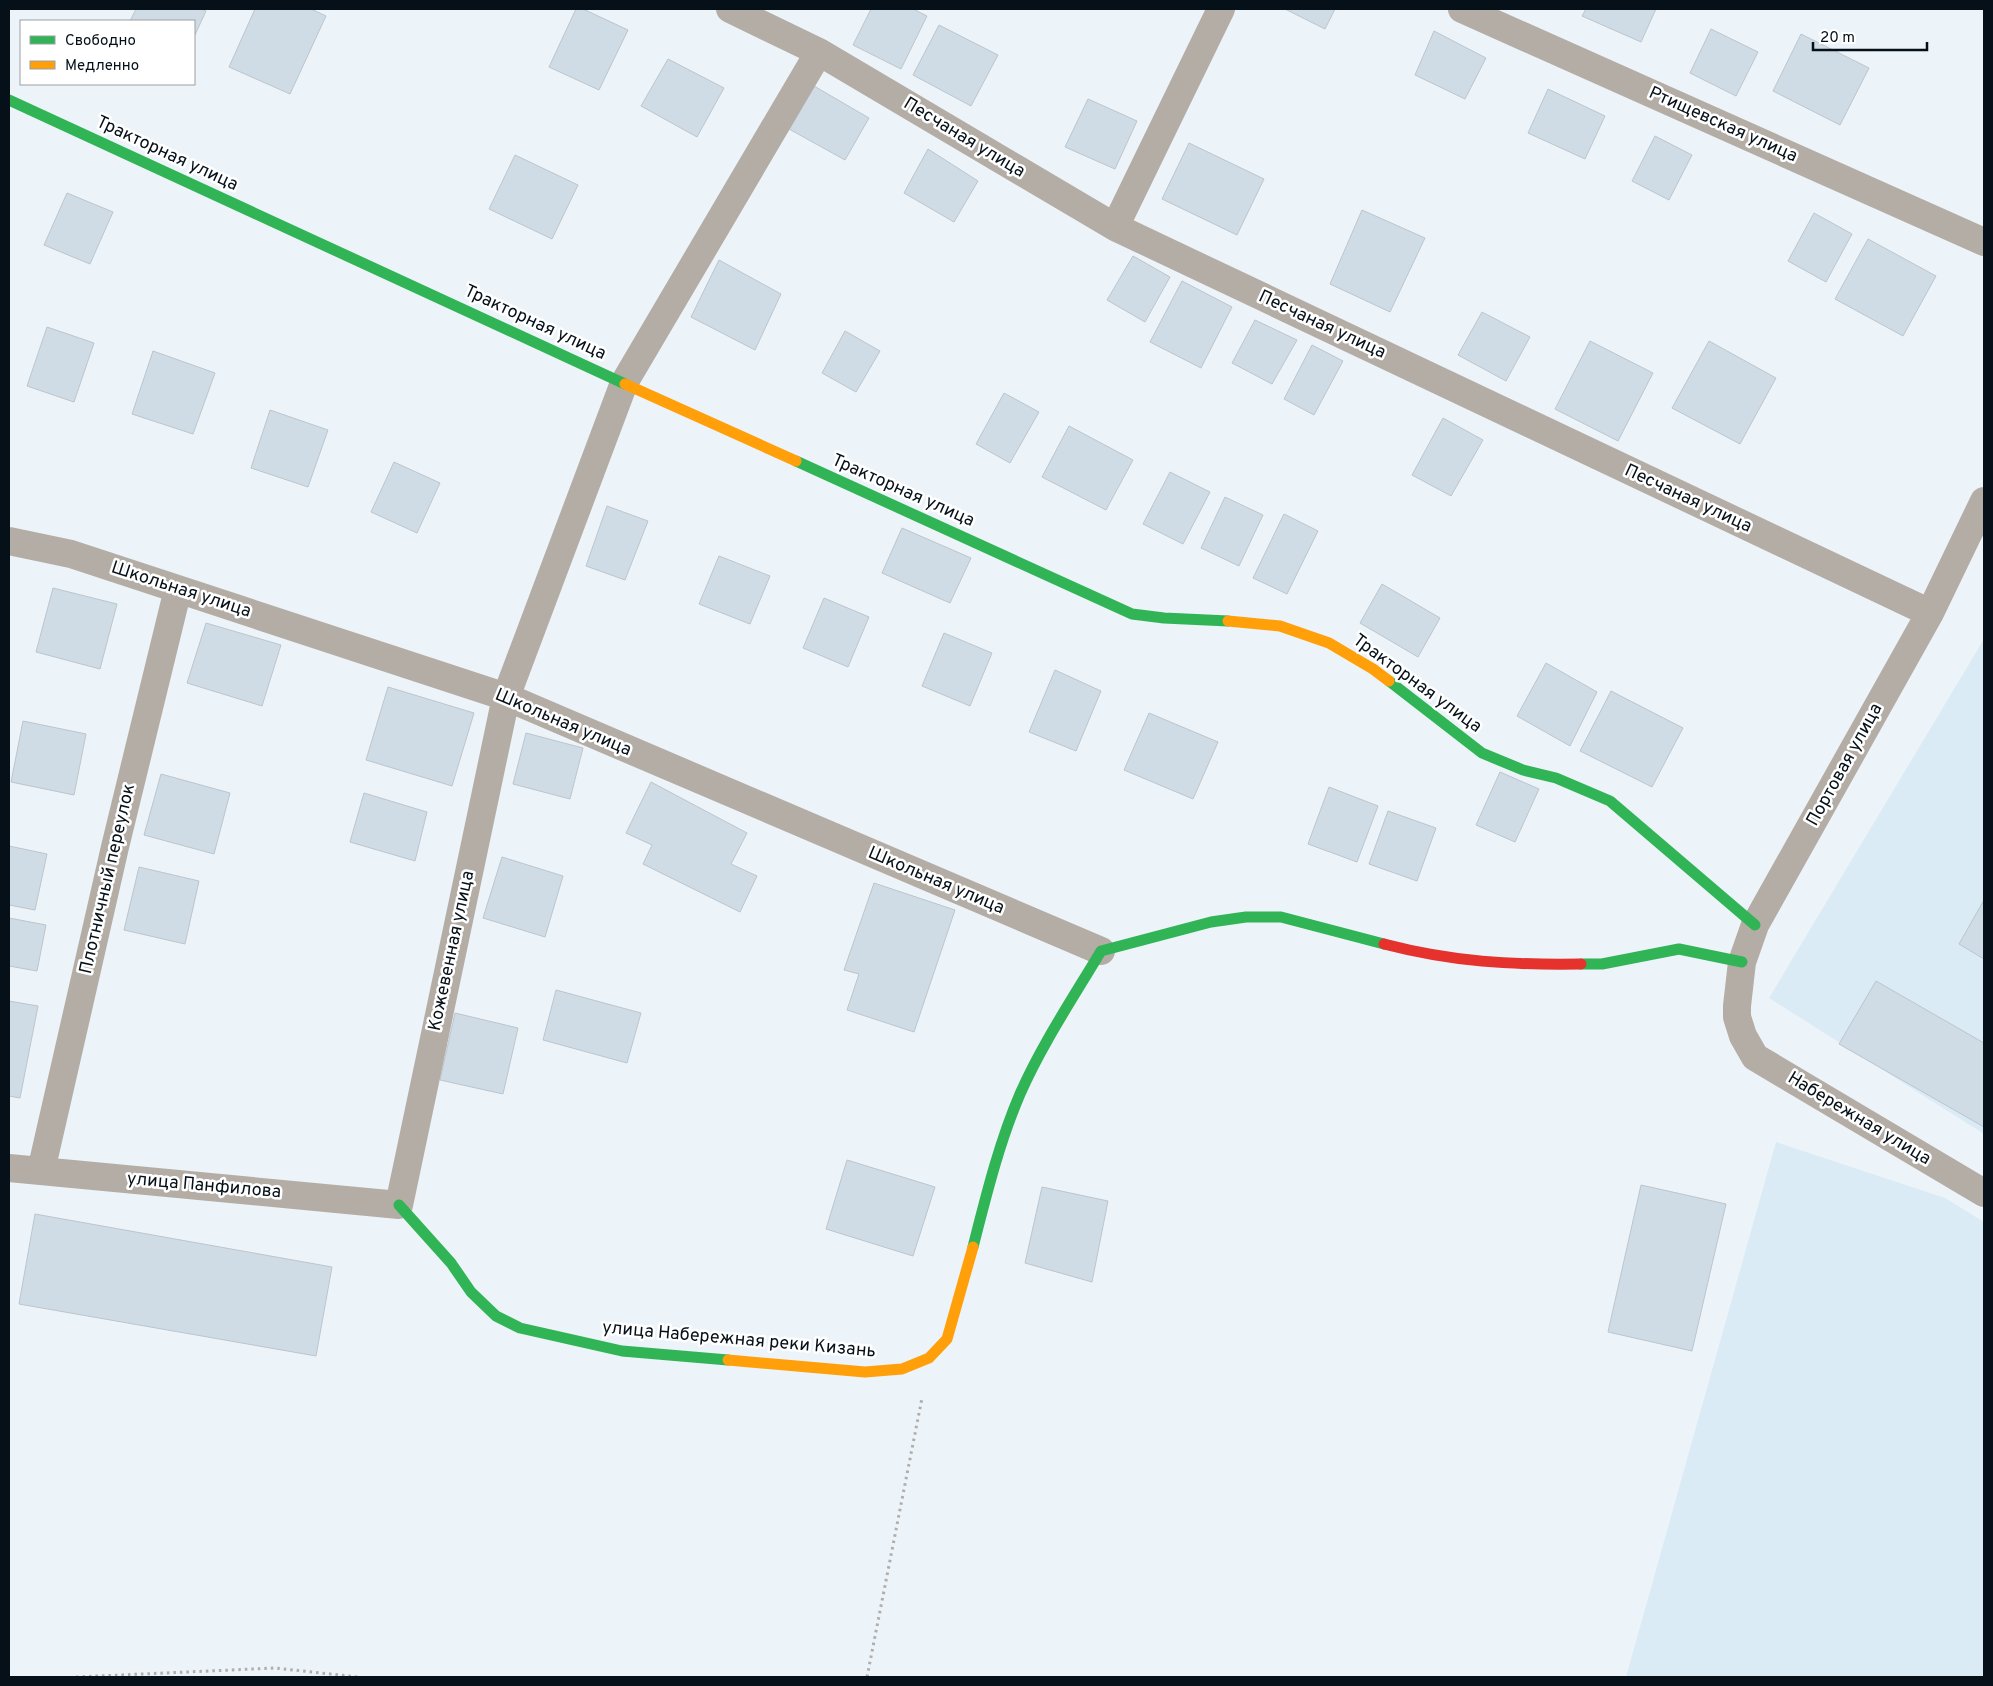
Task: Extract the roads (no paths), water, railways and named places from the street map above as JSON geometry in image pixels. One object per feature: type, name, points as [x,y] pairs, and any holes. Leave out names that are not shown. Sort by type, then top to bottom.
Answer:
[{"type":"street","name":"Песчаная улица","points":[[730,9],[820,52],[1116,227],[1930,613]]},
{"type":"street","points":[[1116,227],[1221,9]]},
{"type":"street","name":"Ртищевская улица","points":[[1462,9],[1984,242]]},
{"type":"street","name":"Кожевенная улица","points":[[399,1205],[506,698],[624,383],[820,52]]},
{"type":"street","name":"Тракторная улица","points":[[9,100],[1132,614],[1280,626],[1329,643],[1373,669],[1482,753],[1523,770],[1556,778],[1610,801],[1755,925]]},
{"type":"street","name":"Портовая улица","points":[[1743,1036],[1737,1017],[1742,962],[1755,925],[1930,613],[1984,501]]},
{"type":"street","name":"Школьная улица","points":[[9,541],[71,554],[506,698],[1101,951]]},
{"type":"street","name":"Плотничный переулок","points":[[41,1171],[115,847],[178,588]]},
{"type":"street","points":[[1101,951],[1211,922],[1246,916],[1280,916],[1400,948],[1452,959],[1521,965],[1602,964],[1679,949],[1742,962]]},
{"type":"street","name":"улица Набережная реки Кизань","points":[[399,1205],[450,1263],[472,1292],[496,1316],[520,1328],[622,1351],[865,1372],[902,1369],[930,1358],[947,1339],[1012,1115],[1032,1071],[1101,951]]},
{"type":"street","name":"Набережная улица","points":[[1743,1036],[1755,1057],[1984,1193]]},
{"type":"street","name":"улица Панфилова","points":[[9,1168],[399,1205]]}]
